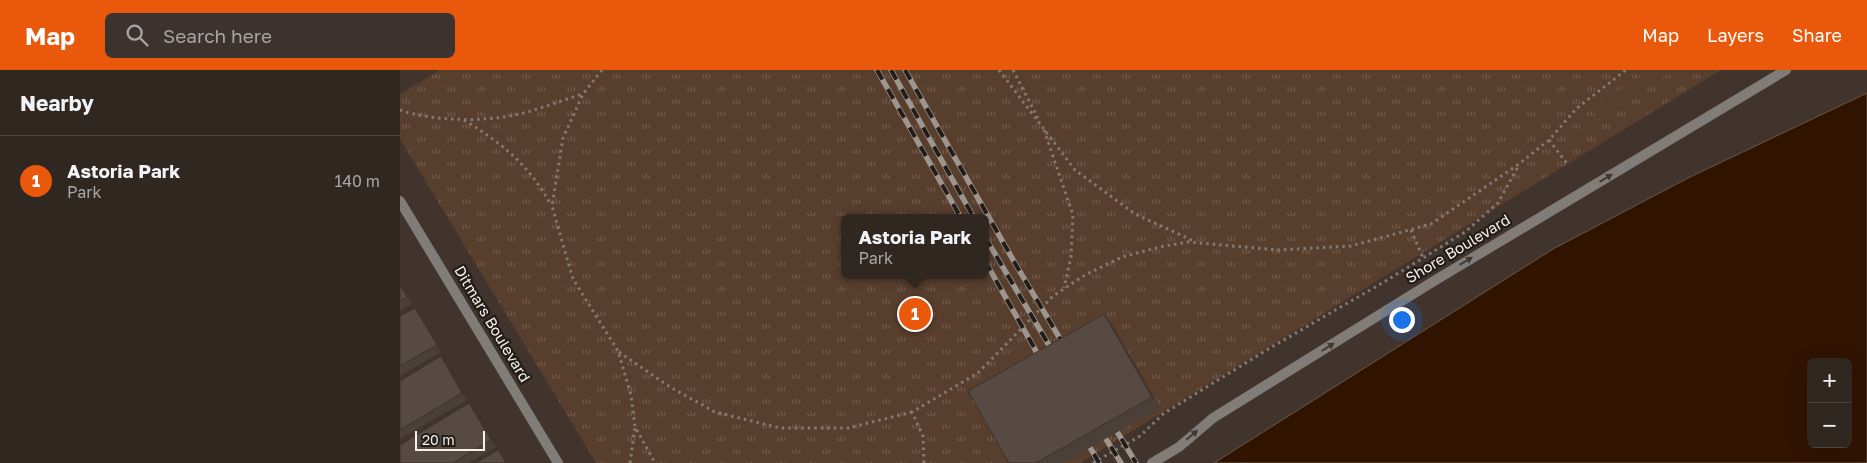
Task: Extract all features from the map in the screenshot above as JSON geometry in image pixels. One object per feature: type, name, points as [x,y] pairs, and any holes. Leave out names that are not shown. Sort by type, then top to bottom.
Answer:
[{"type":"street","name":"Shore Boulevard","points":[[1152,463],[1179,447],[1213,418],[1434,281],[1786,70]]},
{"type":"street","name":"Ditmars Boulevard","points":[[400,201],[558,463]]},
{"type":"path","points":[[552,206],[563,138],[582,94],[602,70]]},
{"type":"path","points":[[999,70],[1075,170],[1135,214],[1200,244]]},
{"type":"path","points":[[1013,70],[1042,127],[1074,216],[1071,257],[1064,289]]},
{"type":"path","points":[[1617,76],[1619,70]]},
{"type":"path","points":[[618,351],[670,387],[715,412],[780,428],[848,428],[912,412],[978,373],[1053,296],[1085,275],[1122,257],[1188,242],[1261,249],[1351,246],[1431,224],[1519,164],[1549,140],[1577,108],[1626,70]]},
{"type":"path","points":[[400,110],[417,116],[464,120],[514,115],[582,94]]},
{"type":"path","points":[[464,120],[495,139],[517,159],[540,185],[552,206],[573,279],[618,351],[631,395],[635,427],[630,463]]},
{"type":"path","points":[[1549,140],[1568,165]]},
{"type":"path","points":[[1093,463],[1140,436],[1171,408],[1465,232],[1498,203],[1519,164]]},
{"type":"path","points":[[1411,230],[1423,258]]},
{"type":"path","points":[[912,412],[923,436],[924,463]]},
{"type":"path","points":[[635,427],[655,463]]},
{"type":"green space","points":[[440,70],[1721,70],[1080,463],[596,463],[400,139],[400,94]]},
{"type":"green space","points":[[1651,70],[1675,70],[1597,118],[1591,108]]},
{"type":"shaded area","points":[[1867,93],[1867,463],[1214,463],[1553,249],[1688,178]]},
{"type":"building","points":[[400,285],[407,297],[400,301]]},
{"type":"building","points":[[415,308],[437,345],[400,366],[400,316]]},
{"type":"building","points":[[1104,314],[1152,397],[1036,463],[1009,463],[968,391]]},
{"type":"building","points":[[441,356],[462,393],[400,430],[400,381]]},
{"type":"building","points":[[469,403],[491,440],[453,463],[401,463],[400,445]]},
{"type":"building","points":[[498,450],[506,463],[476,463]]},
{"type":"railway","points":[[877,70],[959,214]]},
{"type":"railway","points":[[891,70],[972,214]]},
{"type":"railway","points":[[905,70],[987,214]]},
{"type":"railway","points":[[989,218],[1068,352]]},
{"type":"railway","points":[[989,244],[1056,357]]},
{"type":"railway","points":[[989,268],[1044,365]]},
{"type":"railway","points":[[1110,420],[1136,463]]},
{"type":"railway","points":[[1099,428],[1121,463]]},
{"type":"railway","points":[[1083,435],[1099,463]]},
{"type":"place","name":"Astoria Park","points":[[915,314]]}]
